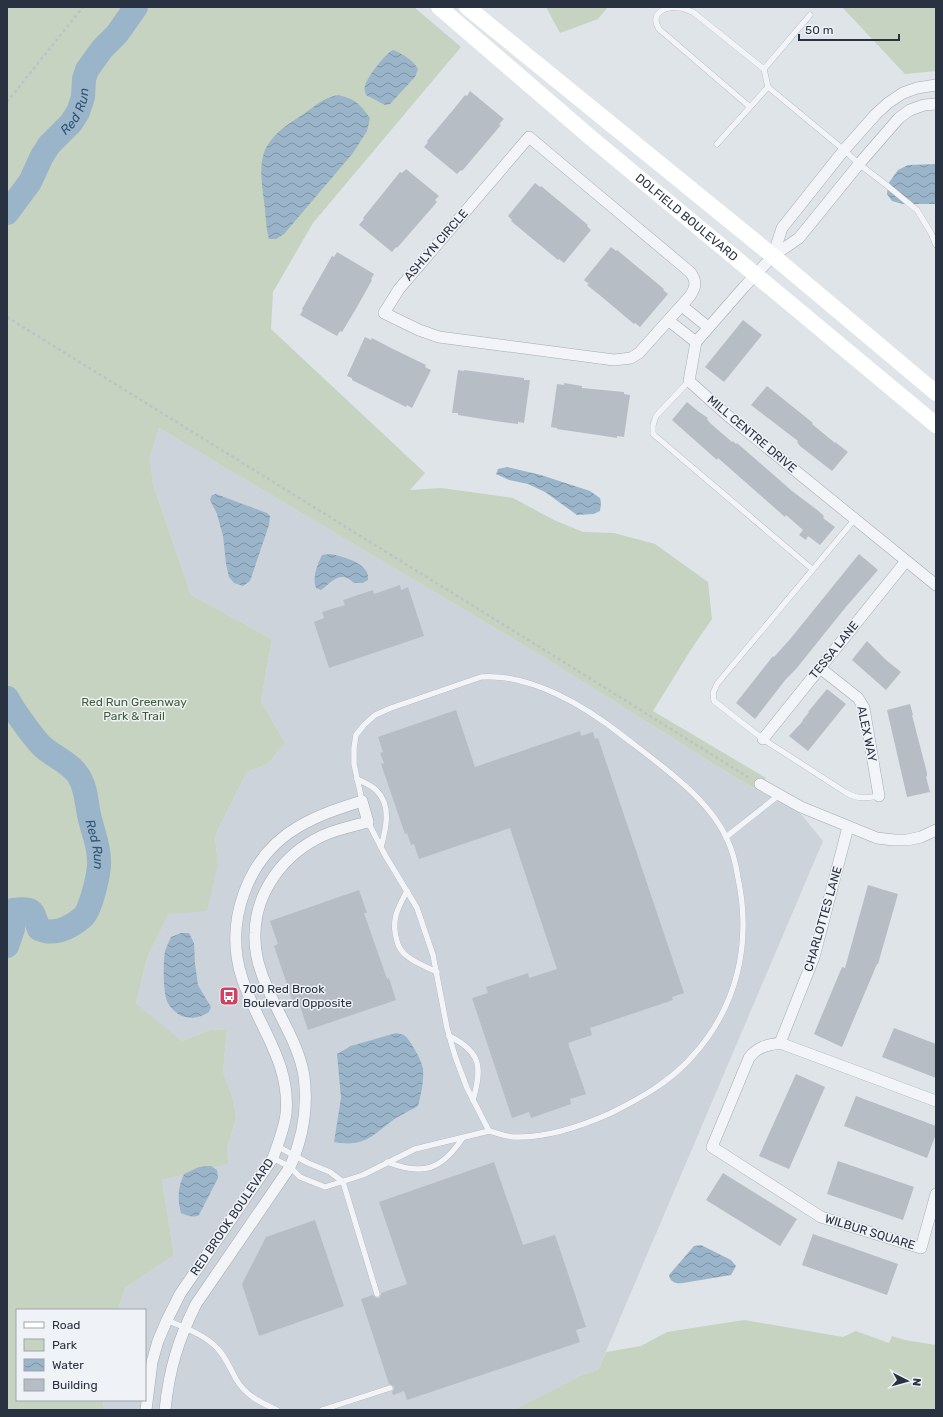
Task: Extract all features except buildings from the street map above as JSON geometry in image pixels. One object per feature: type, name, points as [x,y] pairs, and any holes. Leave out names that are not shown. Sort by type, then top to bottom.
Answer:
[{"type":"main road","name":"DOLFIELD BOULEVARD","points":[[440,7],[590,137],[936,425]]},
{"type":"main road","name":"DOLFIELD BOULEVARD","points":[[467,7],[773,256],[936,393]]},
{"type":"street","points":[[773,256],[782,228],[844,150],[876,114],[888,103],[903,93],[917,88],[936,85]]},
{"type":"street","points":[[689,381],[696,342],[756,274],[773,256],[799,238],[859,164],[899,118],[910,110],[924,105],[936,104]]},
{"type":"street","name":"ASHLYN CIRCLE","points":[[529,137],[690,272],[696,285],[690,296],[669,321],[635,356],[623,360],[614,360],[439,337],[419,330],[384,313],[399,288],[529,137]]},
{"type":"street","points":[[682,306],[708,328]]},
{"type":"street","points":[[669,321],[696,342]]},
{"type":"street","name":"MILL CENTRE DRIVE","points":[[689,381],[727,415],[936,585]]},
{"type":"street","name":"TESSA LANE","points":[[763,739],[906,561]]},
{"type":"street","name":"ALEX WAY","points":[[820,668],[858,698],[864,708],[879,796]]},
{"type":"street","points":[[760,784],[801,807],[876,838],[907,840],[921,837],[936,831]]},
{"type":"street","points":[[362,801],[368,822]]},
{"type":"street","name":"RED BROOK BOULEVARD","points":[[146,1410],[152,1362],[158,1341],[167,1320],[180,1294],[273,1158],[281,1136],[286,1115],[284,1076],[278,1059],[248,995],[241,976],[237,955],[236,940],[238,912],[244,890],[254,870],[267,853],[283,838],[298,827],[315,818],[362,801]]},
{"type":"street","name":"RED BROOK BOULEVARD","points":[[165,1410],[172,1365],[184,1328],[196,1304],[290,1167],[305,1119],[304,1076],[299,1056],[267,989],[256,954],[255,934],[257,915],[263,897],[273,878],[284,863],[308,844],[322,836],[340,829],[368,822]]},
{"type":"street","name":"CHARLOTTES LANE","points":[[780,1043],[814,957],[848,827]]},
{"type":"street","points":[[780,1043],[936,1101]]},
{"type":"street","name":"WILBUR SQUARE","points":[[780,1043],[760,1047],[753,1052],[712,1147],[821,1217],[921,1248],[936,1194]]},
{"type":"lane","points":[[750,107],[659,29],[656,21],[657,15],[661,10],[668,8],[681,8],[693,12],[764,69],[768,86],[859,164],[917,210],[931,233],[936,245]]},
{"type":"lane","points":[[764,69],[810,15]]},
{"type":"lane","points":[[717,144],[768,86]]},
{"type":"lane","points":[[689,381],[656,416],[653,425],[653,434],[812,569]]},
{"type":"lane","points":[[855,518],[717,684],[713,693],[714,702],[763,739],[854,797],[864,798],[879,796]]},
{"type":"lane","points":[[273,1158],[290,1167],[300,1177],[325,1187],[363,1174],[415,1149],[489,1131],[514,1137],[545,1135],[597,1119],[625,1106],[657,1087],[690,1059],[710,1035],[726,1006],[736,981],[743,950],[744,920],[742,893],[736,865],[726,837],[712,814],[697,797],[604,721],[574,703],[542,688],[515,679],[494,676],[481,677],[375,715],[356,735],[354,748],[354,764],[362,801]]},
{"type":"lane","points":[[357,778],[377,791],[385,805],[387,819],[381,847]]},
{"type":"lane","points":[[726,837],[779,795]]},
{"type":"lane","points":[[368,822],[417,908],[425,929],[437,972],[449,1036],[455,1056],[473,1100],[489,1131]]},
{"type":"lane","points":[[407,891],[399,906],[395,919],[394,930],[398,945],[405,956],[416,963],[437,972]]},
{"type":"lane","points":[[449,1036],[461,1042],[470,1049],[476,1061],[479,1074],[473,1100]]},
{"type":"lane","points":[[387,1162],[402,1168],[415,1169],[430,1167],[444,1160],[453,1151],[462,1138]]},
{"type":"lane","points":[[277,1146],[308,1163],[330,1172],[342,1182],[377,1294]]},
{"type":"lane","points":[[167,1320],[209,1340],[227,1361],[237,1381],[245,1391],[256,1400],[277,1410]]},
{"type":"lane","points":[[322,1410],[390,1388]]},
{"type":"path","points":[[7,102],[83,7]]},
{"type":"path","points":[[7,317],[760,784]]},
{"type":"shaded area","points":[[159,428],[542,656],[738,779],[800,813],[823,841],[598,1370],[582,1375],[513,1410],[104,1410],[103,1401],[146,1401],[146,1309],[118,1309],[125,1288],[174,1255],[162,1180],[227,1164],[227,1149],[236,1119],[234,1101],[223,1072],[227,1029],[210,1030],[182,1041],[136,1005],[147,958],[169,914],[218,865],[215,836],[247,772],[268,764],[285,743],[261,701],[272,639],[191,595],[153,485],[150,457]]},
{"type":"green space","name":"Red Run Greenway Park & Trail","points":[[7,7],[414,7],[461,47],[313,223],[273,292],[271,329],[425,473],[410,490],[441,488],[513,498],[554,520],[583,532],[614,533],[655,544],[708,582],[712,619],[653,711],[766,778],[760,791],[738,779],[542,656],[159,428],[150,457],[153,485],[191,595],[272,639],[261,701],[285,743],[268,764],[247,772],[215,836],[218,865],[207,911],[169,914],[147,958],[136,1004],[182,1041],[210,1030],[227,1029],[223,1072],[234,1101],[236,1119],[227,1149],[228,1164],[162,1180],[174,1255],[125,1288],[118,1309],[16,1309],[16,1401],[103,1401],[104,1410],[7,1410]]},
{"type":"green space","points":[[546,7],[608,7],[598,19],[560,33]]},
{"type":"green space","points":[[842,7],[936,7],[936,71],[905,74]]},
{"type":"green space","points":[[744,1320],[843,1337],[856,1331],[889,1343],[892,1336],[905,1340],[936,1345],[936,1410],[513,1410],[582,1375],[598,1370],[606,1352],[641,1346],[667,1332]]},
{"type":"water","points":[[393,50],[407,58],[418,69],[415,77],[390,104],[385,105],[366,95],[365,87],[366,82],[377,66]]},
{"type":"water","points":[[338,95],[353,100],[363,109],[370,118],[367,131],[353,153],[284,234],[276,239],[269,239],[261,168],[267,146],[274,136],[289,124],[320,102]]},
{"type":"water","points":[[936,164],[936,204],[903,204],[892,201],[887,194],[888,184],[898,170],[908,165]]},
{"type":"water","points":[[507,467],[541,475],[590,491],[600,498],[600,511],[593,514],[577,515],[545,492],[528,484],[509,480],[496,474],[498,469]]},
{"type":"water","points":[[216,494],[267,513],[270,516],[269,525],[250,581],[243,586],[234,583],[229,577],[223,536],[217,514],[210,500],[212,495]]},
{"type":"water","points":[[330,554],[349,559],[361,565],[368,574],[368,580],[363,583],[354,583],[345,577],[341,577],[333,580],[321,590],[316,588],[315,576],[318,563],[322,555]]},
{"type":"water","points":[[181,933],[189,933],[194,943],[198,985],[211,1007],[209,1012],[202,1016],[193,1018],[182,1016],[173,1010],[169,1006],[165,991],[165,951],[171,937]]},
{"type":"water","points":[[396,1033],[405,1036],[421,1061],[423,1069],[423,1083],[418,1106],[396,1118],[375,1134],[362,1141],[354,1143],[334,1142],[341,1098],[337,1054],[351,1046]]},
{"type":"water","points":[[211,1166],[217,1170],[218,1178],[199,1215],[190,1216],[181,1213],[179,1193],[180,1184],[184,1174],[199,1167]]},
{"type":"water","points":[[701,1245],[731,1260],[736,1266],[731,1275],[683,1283],[676,1283],[672,1281],[669,1275],[694,1246]]},
{"type":"waterway","name":"Red Run","points":[[7,213],[30,182],[42,156],[49,145],[71,123],[78,112],[83,97],[84,79],[87,70],[102,49],[117,34],[136,7]]},
{"type":"waterway","name":"Red Run","points":[[7,698],[32,735],[40,744],[47,751],[74,770],[81,780],[85,791],[99,855],[98,873],[94,890],[89,907],[83,917],[62,930],[51,932],[39,929],[34,915],[29,910],[13,910],[13,929],[7,946]]},
{"type":"place","name":"700 Red Brook Boulevard Opposite","points":[[229,996]]}]
